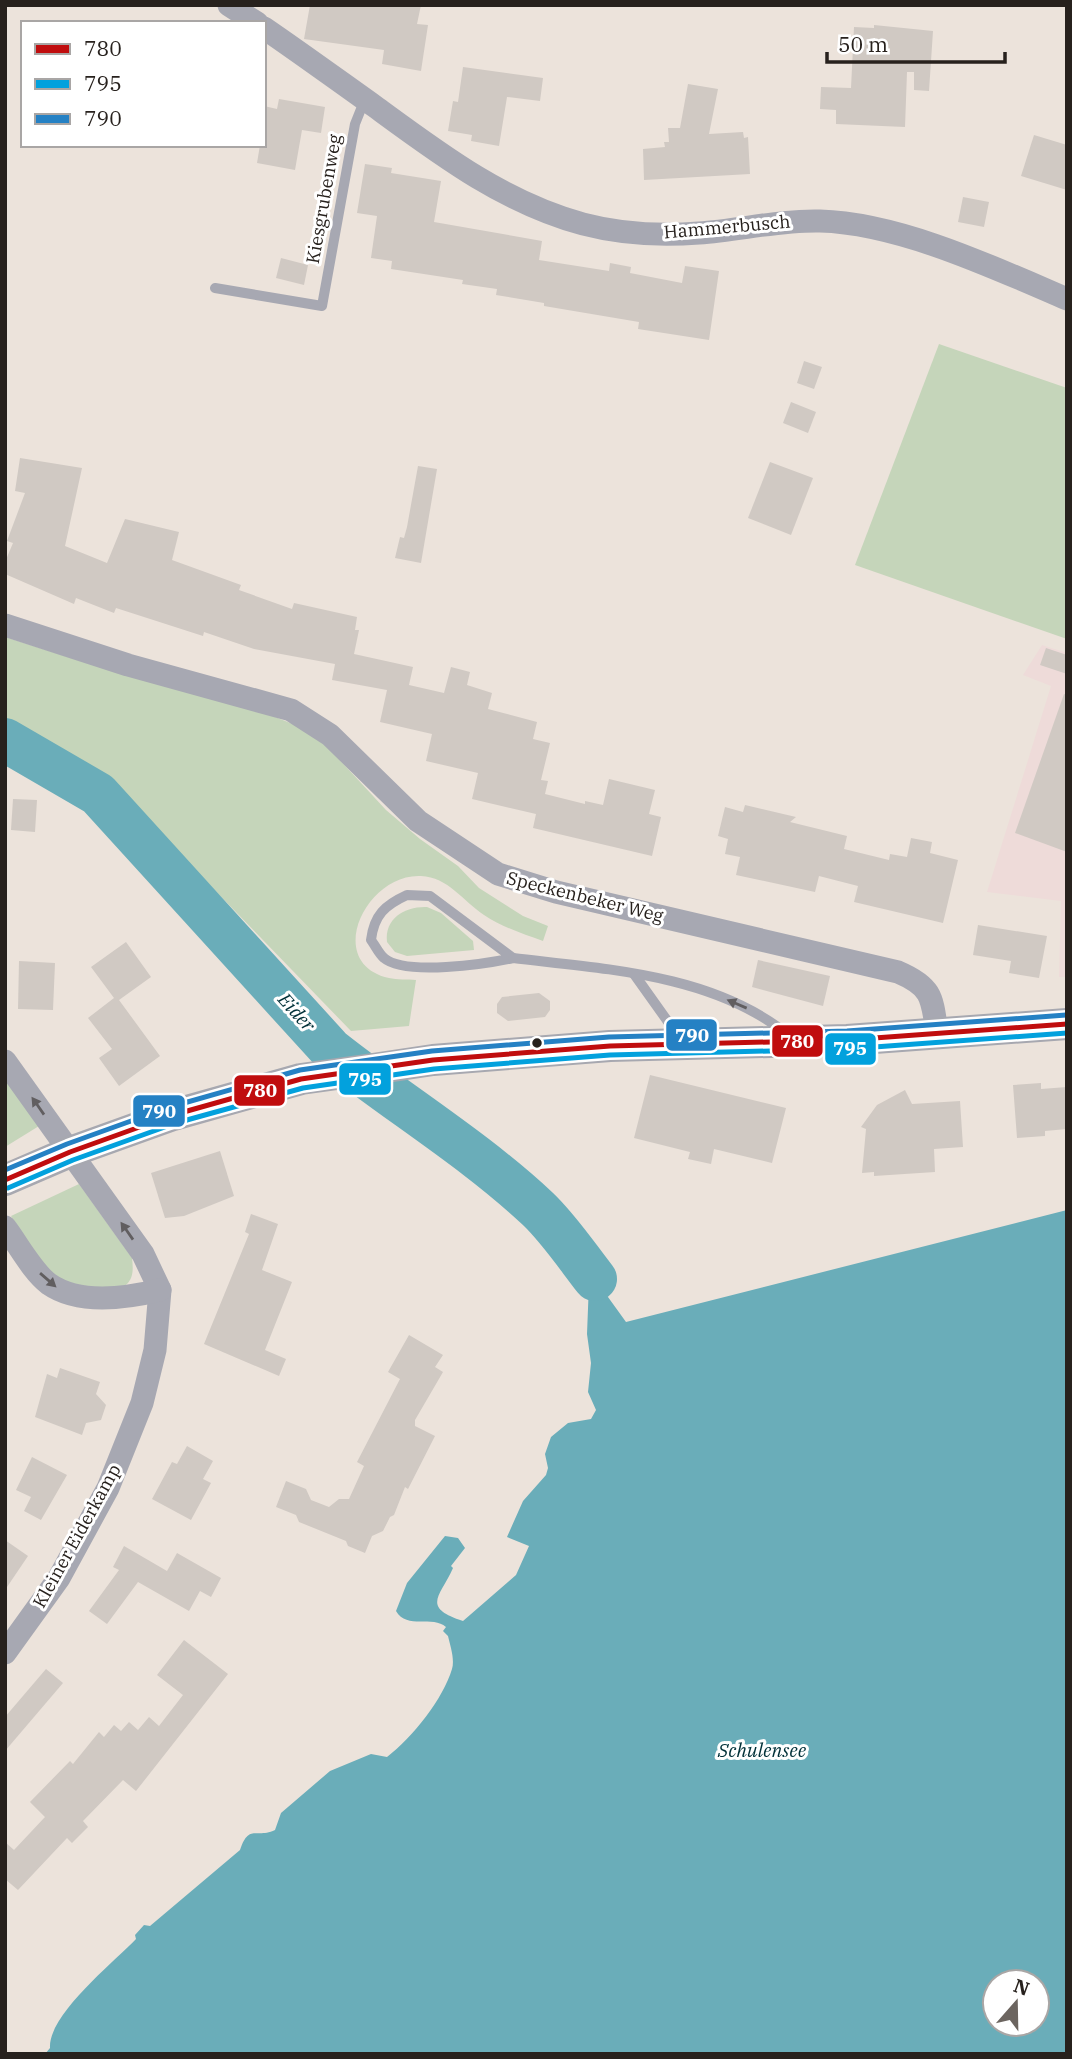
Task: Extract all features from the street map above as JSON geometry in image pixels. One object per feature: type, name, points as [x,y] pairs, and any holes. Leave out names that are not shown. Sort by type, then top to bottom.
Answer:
[{"type":"main road","points":[[5,1180],[70,1152],[173,1115],[301,1079],[433,1060],[610,1046],[795,1040],[1067,1024]]},
{"type":"street","points":[[229,5],[254,21]]},
{"type":"street","name":"Hammerbusch","points":[[266,29],[487,184],[546,211],[619,231],[659,234],[699,233],[792,221],[868,226],[942,249],[1067,299]]},
{"type":"street","name":"Speckenbeker Weg","points":[[5,625],[128,664],[292,710],[330,735],[418,821],[498,874],[556,892],[898,972],[919,981],[932,999],[937,1033]]},
{"type":"street","name":"Kleiner Eiderkamp","points":[[5,1060],[143,1254],[160,1290],[160,1322],[142,1403],[108,1488],[59,1578],[5,1653]]},
{"type":"street","points":[[5,1227],[47,1282],[65,1292],[123,1299],[160,1290]]},
{"type":"lane","name":"Kiesgrubenweg","points":[[215,288],[322,306],[355,124],[365,99]]},
{"type":"lane","points":[[513,958],[429,896],[407,895],[387,904],[373,922],[371,940],[384,958],[406,967],[487,963],[513,958],[634,974],[676,982],[740,1005],[771,1021],[795,1040]]},
{"type":"lane","points":[[634,974],[684,1045]]},
{"type":"shaded area","points":[[1042,645],[1067,653],[1067,977],[1059,977],[1061,901],[987,892],[1051,686],[1023,675]]},
{"type":"green space","points":[[939,344],[1067,388],[1067,639],[855,565]]},
{"type":"green space","points":[[5,637],[125,675],[258,710],[295,725],[324,743],[386,810],[458,866],[479,888],[523,916],[548,926],[543,941],[491,919],[447,885],[431,877],[401,879],[384,889],[369,903],[360,920],[356,938],[358,955],[369,969],[389,978],[416,980],[409,1026],[351,1031],[110,782],[5,729]]},
{"type":"green space","points":[[427,907],[441,913],[473,941],[474,950],[407,956],[395,952],[387,942],[389,926],[393,920],[404,911]]},
{"type":"green space","points":[[5,1076],[39,1126],[5,1147]]},
{"type":"green space","points":[[79,1184],[132,1258],[131,1278],[122,1287],[92,1287],[57,1277],[39,1257],[11,1216]]},
{"type":"water","name":"Schulensee","points":[[1067,1210],[1067,2054],[45,2054],[50,2048],[59,2020],[70,2005],[136,1939],[135,1935],[144,1925],[150,1926],[240,1850],[250,1834],[275,1830],[281,1813],[330,1771],[371,1754],[387,1757],[426,1717],[442,1693],[453,1665],[448,1636],[443,1631],[446,1627],[434,1622],[407,1620],[396,1611],[407,1583],[445,1536],[458,1538],[465,1548],[451,1566],[453,1568],[437,1600],[442,1611],[450,1616],[463,1621],[516,1575],[529,1546],[507,1537],[523,1501],[546,1475],[548,1468],[545,1454],[551,1437],[568,1423],[591,1419],[596,1410],[588,1392],[591,1363],[587,1334],[589,1283],[595,1279],[626,1322]]},
{"type":"building","points":[[310,5],[421,5],[417,24],[428,25],[421,71],[382,64],[384,50],[304,39]]},
{"type":"building","points":[[874,25],[933,31],[929,91],[914,90],[914,72],[907,72],[905,127],[836,124],[836,110],[820,109],[821,87],[851,88],[854,27],[874,28]]},
{"type":"building","points":[[463,67],[543,78],[540,101],[507,97],[499,146],[471,141],[472,135],[448,131],[453,101],[458,102]]},
{"type":"building","points":[[688,84],[718,89],[709,134],[743,132],[744,138],[748,137],[750,174],[644,180],[643,149],[665,147],[664,142],[669,142],[668,128],[680,128]]},
{"type":"building","points":[[279,99],[325,107],[321,133],[302,130],[295,170],[257,163],[260,147],[266,147],[266,106],[277,109]]},
{"type":"building","points":[[1034,135],[1067,145],[1067,190],[1021,176]]},
{"type":"building","points":[[365,164],[392,168],[391,173],[441,181],[434,222],[542,241],[539,260],[609,271],[610,263],[631,267],[630,273],[682,283],[685,266],[719,271],[709,340],[638,329],[639,322],[496,295],[497,289],[462,284],[463,280],[391,269],[392,261],[371,258],[377,216],[357,213]]},
{"type":"building","points":[[963,197],[989,202],[984,227],[958,222]]},
{"type":"building","points":[[281,258],[308,265],[304,285],[276,278]]},
{"type":"building","points":[[804,361],[822,367],[814,389],[797,383]]},
{"type":"building","points":[[791,402],[816,412],[808,433],[783,423]]},
{"type":"building","points":[[20,458],[82,468],[65,546],[107,563],[125,519],[179,532],[172,560],[241,585],[239,590],[292,609],[294,603],[357,617],[355,630],[359,630],[354,654],[413,667],[409,685],[444,693],[451,667],[470,672],[467,685],[492,693],[488,709],[537,722],[533,739],[550,743],[541,780],[548,781],[545,794],[585,804],[585,801],[603,805],[609,779],[655,790],[649,814],[661,817],[652,856],[533,828],[536,814],[472,799],[478,773],[426,761],[432,734],[380,722],[387,690],[332,680],[335,664],[254,649],[116,608],[114,613],[76,598],[74,604],[5,574],[5,562],[13,543],[7,541],[25,493],[15,491]]},
{"type":"building","points":[[770,462],[813,478],[791,535],[748,518]]},
{"type":"building","points":[[418,466],[437,469],[421,563],[395,558],[400,537],[404,538],[407,527]]},
{"type":"building","points":[[1046,648],[1067,655],[1067,674],[1040,665]]},
{"type":"building","points":[[1064,694],[1067,695],[1067,852],[1015,833]]},
{"type":"building","points":[[13,799],[37,800],[35,832],[11,830]]},
{"type":"building","points":[[745,805],[796,817],[790,822],[847,836],[844,849],[889,860],[890,854],[907,857],[911,838],[932,842],[930,853],[958,860],[943,923],[854,902],[858,886],[819,876],[815,892],[736,875],[740,857],[725,854],[728,839],[718,836],[725,807],[743,812]]},
{"type":"building","points":[[978,925],[1047,936],[1039,978],[1009,973],[1011,961],[973,955]]},
{"type":"building","points":[[126,942],[151,977],[119,1000],[160,1056],[119,1086],[99,1058],[112,1049],[88,1018],[114,998],[91,967]]},
{"type":"building","points":[[758,960],[830,976],[823,1006],[752,987]]},
{"type":"building","points":[[19,961],[55,963],[53,1010],[18,1009]]},
{"type":"building","points":[[539,993],[550,1001],[550,1010],[545,1017],[508,1021],[497,1013],[497,1004],[502,997]]},
{"type":"building","points":[[650,1075],[786,1108],[772,1163],[714,1149],[711,1164],[688,1159],[690,1152],[634,1138]]},
{"type":"building","points":[[1041,1083],[1041,1089],[1067,1087],[1067,1129],[1045,1131],[1045,1136],[1017,1138],[1013,1085]]},
{"type":"building","points":[[905,1090],[912,1104],[960,1101],[963,1147],[934,1149],[935,1172],[874,1176],[874,1172],[862,1173],[866,1129],[861,1127],[877,1105]]},
{"type":"building","points":[[220,1151],[234,1196],[184,1216],[165,1218],[151,1173]]},
{"type":"building","points":[[251,1214],[278,1224],[262,1270],[292,1282],[265,1350],[286,1359],[279,1376],[204,1344],[249,1234],[245,1232]]},
{"type":"building","points":[[409,1335],[443,1355],[435,1367],[443,1372],[415,1420],[415,1426],[435,1436],[408,1489],[405,1487],[394,1515],[390,1517],[383,1531],[372,1536],[365,1553],[348,1546],[346,1541],[299,1522],[296,1515],[276,1507],[286,1481],[306,1489],[311,1500],[329,1507],[339,1499],[349,1499],[364,1466],[357,1462],[400,1379],[388,1372]]},
{"type":"building","points":[[60,1368],[100,1382],[96,1394],[106,1405],[101,1420],[86,1423],[82,1435],[35,1417],[47,1374],[57,1378]]},
{"type":"building","points":[[187,1446],[213,1461],[203,1479],[211,1483],[191,1520],[152,1499],[172,1462],[177,1464]]},
{"type":"building","points":[[32,1457],[67,1475],[41,1520],[24,1511],[31,1497],[16,1490]]},
{"type":"building","points":[[5,1540],[28,1556],[5,1590]]},
{"type":"building","points":[[124,1546],[167,1571],[177,1553],[221,1578],[211,1597],[200,1591],[189,1611],[138,1582],[107,1624],[89,1611],[119,1570],[113,1567]]},
{"type":"building","points":[[184,1640],[228,1674],[136,1791],[123,1780],[83,1821],[88,1827],[72,1843],[67,1838],[18,1890],[5,1879],[5,1842],[14,1850],[45,1817],[30,1802],[70,1761],[73,1764],[99,1732],[104,1737],[114,1725],[121,1731],[129,1722],[138,1730],[149,1717],[159,1726],[183,1695],[157,1675]]},
{"type":"building","points":[[46,1669],[63,1683],[5,1751],[5,1717]]},
{"type":"waterway","name":"Eider","points":[[5,740],[98,794],[331,1050],[514,1187],[553,1225],[595,1279]]},
{"type":"transit line","name":"790","points":[[5,1170],[67,1144],[170,1107],[300,1070],[432,1051],[609,1037],[847,1031],[1066,1015]]},
{"type":"transit line","name":"780","points":[[5,1180],[70,1152],[173,1115],[301,1079],[433,1060],[610,1046],[847,1040],[1067,1024]]},
{"type":"transit line","name":"795","points":[[8,1188],[73,1160],[176,1123],[303,1088],[434,1069],[610,1055],[847,1049],[1067,1033]]}]
